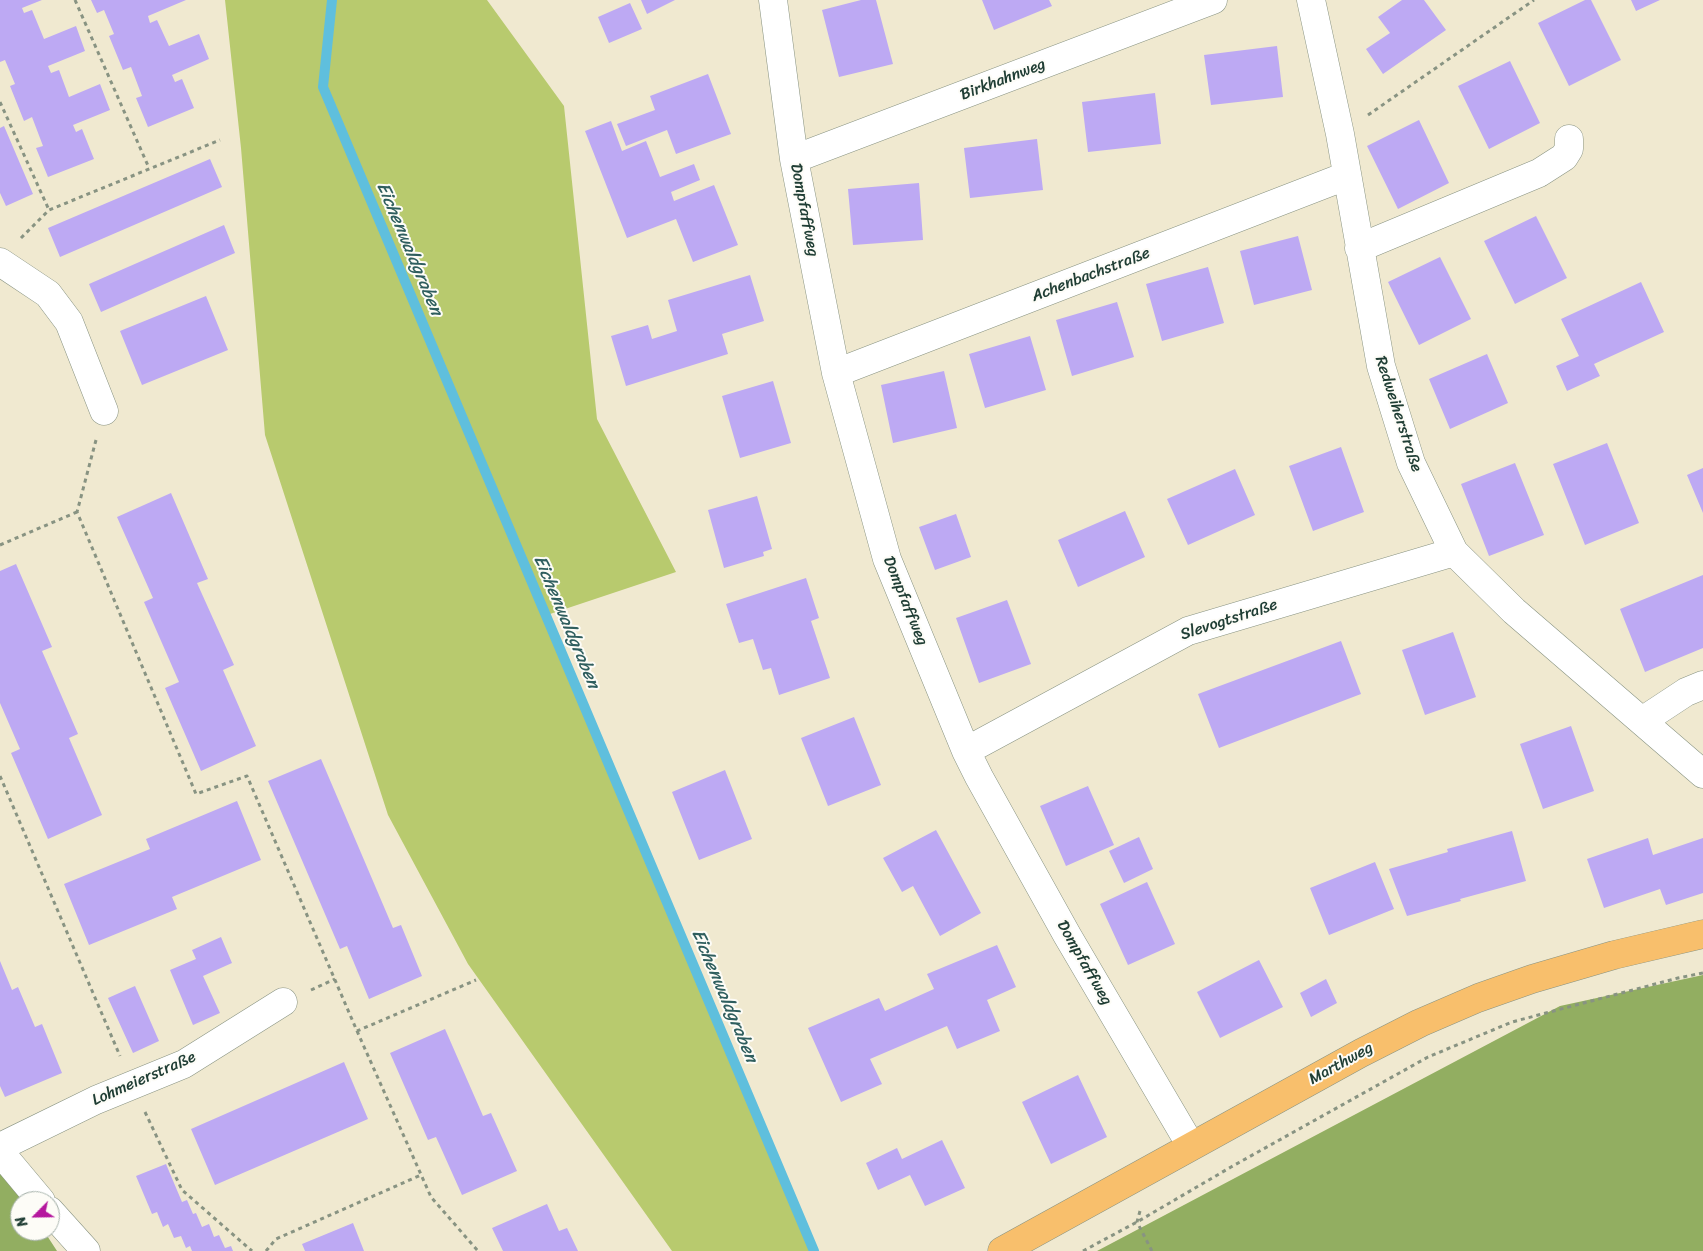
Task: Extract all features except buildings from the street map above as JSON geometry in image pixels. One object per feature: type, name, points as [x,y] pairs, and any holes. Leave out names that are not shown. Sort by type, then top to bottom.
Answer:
[{"type":"main road","name":"Marthweg","points":[[1002,1251],[1361,1053],[1420,1023],[1478,998],[1573,966],[1703,934]]},
{"type":"street","name":"Dompfaffweg","points":[[773,0],[794,160],[836,373],[887,559],[966,751],[1067,935],[1191,1146]]},
{"type":"street","name":"Birkhahnweg","points":[[794,160],[1213,0]]},
{"type":"street","name":"Redweiherstraße","points":[[1311,0],[1340,134],[1381,366],[1411,463],[1454,552],[1514,611],[1703,774]]},
{"type":"street","points":[[1359,248],[1539,173],[1564,157],[1569,149],[1569,139]]},
{"type":"street","name":"Achenbachstraße","points":[[836,373],[1346,176]]},
{"type":"street","points":[[0,262],[48,294],[69,322],[104,411]]},
{"type":"street","name":"Slevogtstraße","points":[[966,751],[1188,631],[1454,552]]},
{"type":"street","points":[[1642,721],[1686,692],[1703,685]]},
{"type":"street","name":"Lohmeierstraße","points":[[0,1147],[96,1100],[184,1064],[283,1002]]},
{"type":"street","points":[[0,1152],[32,1191]]},
{"type":"street","points":[[60,1222],[86,1251]]},
{"type":"path","points":[[75,0],[149,168]]},
{"type":"path","points":[[1340,134],[1534,0]]},
{"type":"path","points":[[0,102],[49,210]]},
{"type":"path","points":[[18,242],[49,210],[220,140]]},
{"type":"path","points":[[104,411],[77,512],[196,794],[247,776],[356,1031],[431,1197],[478,1251]]},
{"type":"path","points":[[0,545],[77,512]]},
{"type":"path","points":[[0,776],[132,1085],[182,1190],[252,1251]]},
{"type":"path","points":[[1083,1251],[1428,1057],[1512,1022],[1703,973]]},
{"type":"path","points":[[356,1031],[476,980]]},
{"type":"path","points":[[1148,1170],[1137,1222],[1152,1251]]},
{"type":"path","points":[[266,1251],[276,1239],[421,1175]]},
{"type":"green space","points":[[225,0],[487,0],[564,106],[597,419],[676,572],[547,615],[816,1251],[672,1251],[468,964],[388,815],[265,435],[241,148]]},
{"type":"green space","points":[[1703,975],[1703,1251],[1097,1251],[1560,1006]]},
{"type":"green space","points":[[0,1163],[18,1191],[10,1191],[10,1241],[50,1241],[57,1251],[0,1251]]},
{"type":"waterway","name":"Eichenwaldgraben","points":[[332,0],[323,87],[814,1251]]}]
